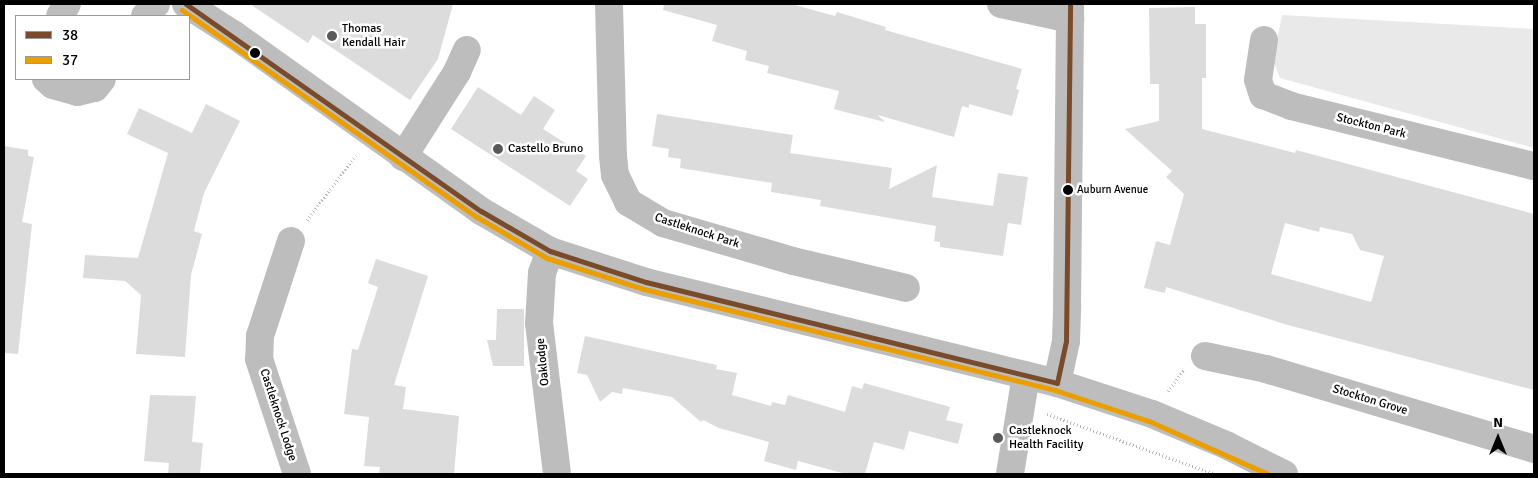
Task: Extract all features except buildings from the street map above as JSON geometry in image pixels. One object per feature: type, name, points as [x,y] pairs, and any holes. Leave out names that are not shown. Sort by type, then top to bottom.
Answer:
[{"type":"street","points":[[61,15],[67,4]]},
{"type":"street","points":[[146,15],[156,4]]},
{"type":"street","points":[[186,4],[233,34],[370,134],[481,211],[550,251],[646,282],[1057,382],[1152,414],[1226,445],[1284,474]]},
{"type":"street","name":"Castleknock Park","points":[[609,4],[613,156],[615,175],[628,202],[663,223],[793,261],[906,288]]},
{"type":"street","points":[[1002,4],[1070,11],[1068,306],[1066,340],[1057,382]]},
{"type":"street","name":"Stockton Park","points":[[1264,40],[1258,80],[1263,95],[1291,106],[1534,166]]},
{"type":"street","points":[[403,157],[457,72],[467,50]]},
{"type":"street","points":[[47,80],[53,85],[77,92],[95,88],[101,80]]},
{"type":"street","name":"Castleknock Lodge","points":[[291,241],[262,331],[259,359],[297,474]]},
{"type":"street","name":"Oaklodge","points":[[550,251],[542,273],[539,323],[556,474]]},
{"type":"street","name":"Stockton Grove","points":[[1205,356],[1266,369],[1534,449]]},
{"type":"street","points":[[1010,474],[1026,375]]},
{"type":"path","points":[[291,241],[370,134]]},
{"type":"path","points":[[1152,414],[1179,374],[1205,356]]},
{"type":"path","points":[[1021,406],[1215,474]]},
{"type":"shaded area","points":[[1282,15],[1534,29],[1534,148],[1280,78],[1273,61]]},
{"type":"transit line","name":"38","points":[[186,4],[481,211],[550,251],[646,282],[1057,383]]},
{"type":"transit line","name":"38","points":[[1057,383],[1066,341],[1070,4]]},
{"type":"transit line","name":"37","points":[[182,10],[189,15]]},
{"type":"transit line","name":"37","points":[[190,16],[477,217],[547,258],[644,289],[1055,390],[1149,421],[1268,474]]},
{"type":"place","name":"Thomas Kendall Hair","points":[[332,36]]},
{"type":"place","name":"Castello Bruno","points":[[498,149]]},
{"type":"place","name":"Auburn Avenue","points":[[1068,190]]},
{"type":"place","name":"Castleknock Health Facility","points":[[998,438]]}]
